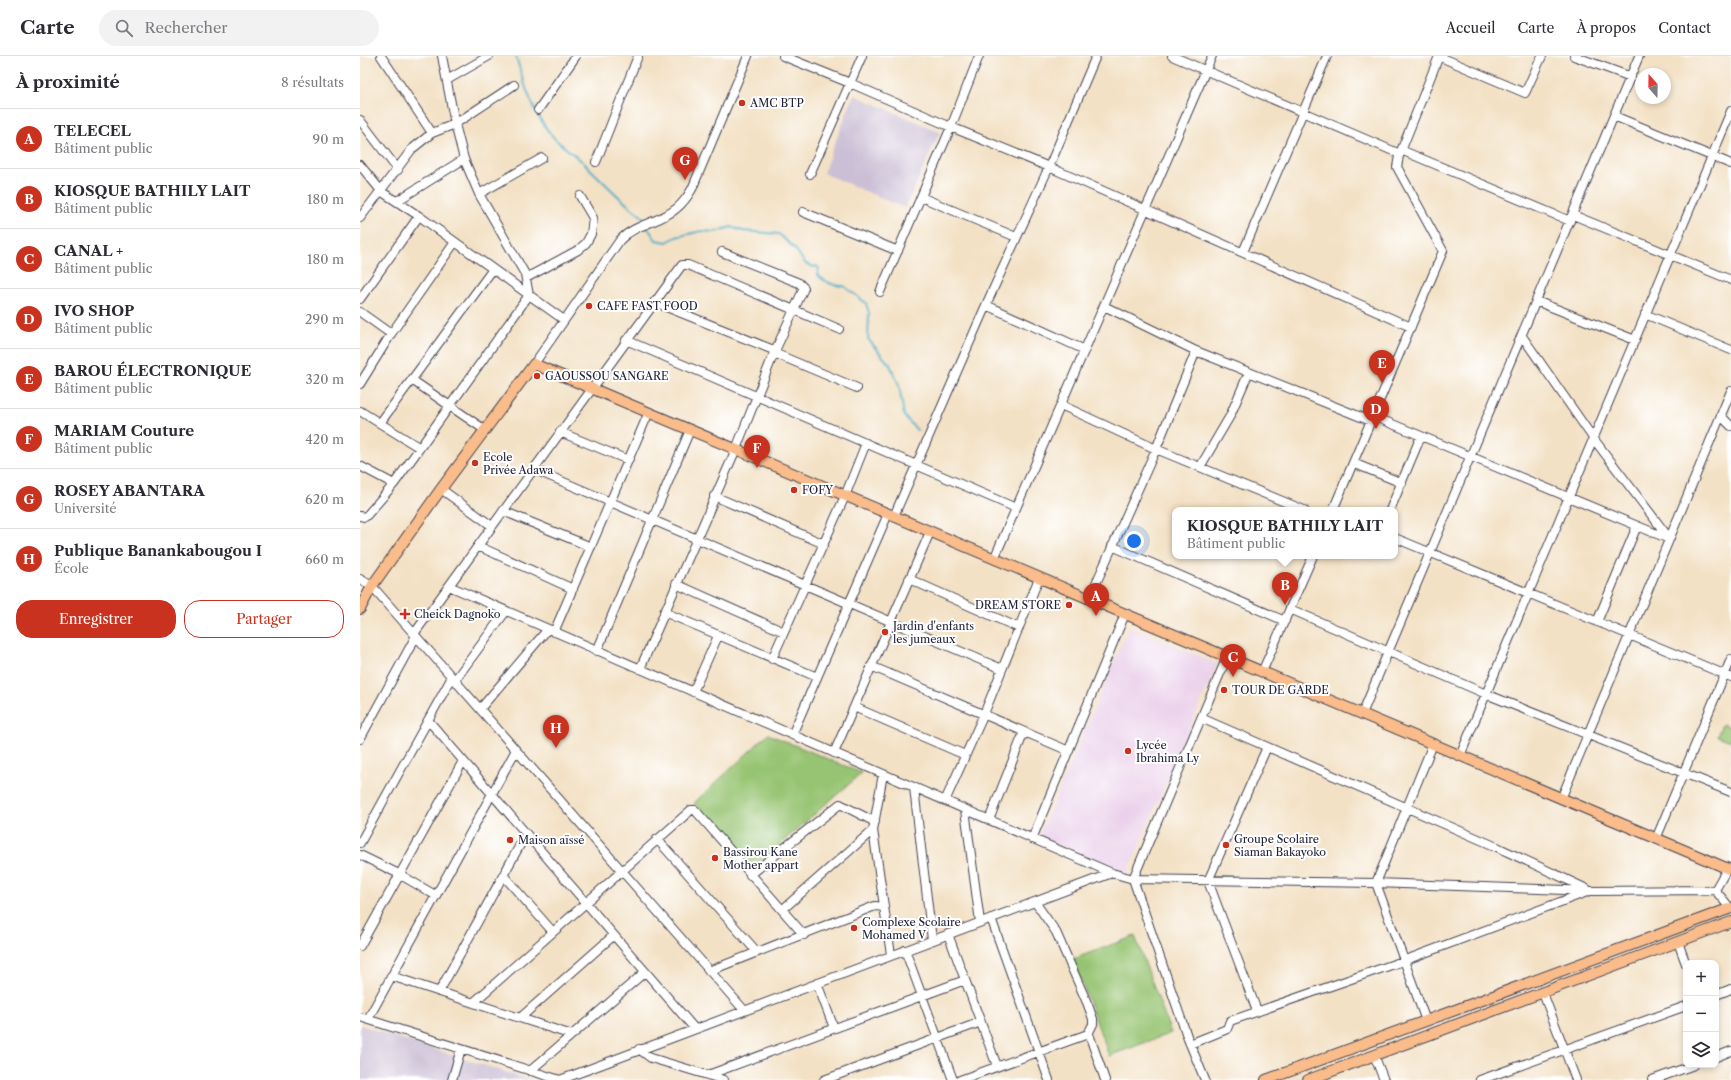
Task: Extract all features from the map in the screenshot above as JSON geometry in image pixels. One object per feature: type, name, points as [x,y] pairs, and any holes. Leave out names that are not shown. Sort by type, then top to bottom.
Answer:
[{"type":"main road","points":[[361,607],[372,586],[440,489],[534,364],[1729,870]]},
{"type":"main road","points":[[1266,1080],[1731,909]]},
{"type":"main road","points":[[1308,1080],[1731,922]]},
{"type":"street","points":[[381,56],[432,133]]},
{"type":"street","points":[[360,516],[365,517],[394,484],[529,295],[525,274],[479,194],[464,159],[455,124],[442,56]]},
{"type":"street","points":[[447,80],[489,56]]},
{"type":"street","points":[[538,110],[576,56]]},
{"type":"street","points":[[596,162],[638,56]]},
{"type":"street","points":[[534,364],[620,240],[634,228],[646,224],[676,209],[692,189],[748,56]]},
{"type":"street","points":[[783,56],[1049,167],[1411,327]]},
{"type":"street","points":[[810,174],[862,56]]},
{"type":"street","points":[[880,292],[951,127],[979,56]]},
{"type":"street","points":[[792,735],[849,604],[891,515],[917,465],[1016,237],[1049,167],[1096,56]]},
{"type":"street","points":[[1172,56],[1401,152],[1670,255],[1731,280]]},
{"type":"street","points":[[994,559],[1212,56]]},
{"type":"street","points":[[1244,252],[1327,56]]},
{"type":"street","points":[[1334,507],[1443,251],[1397,167],[1401,152],[1439,56],[1525,92],[1542,56]]},
{"type":"street","points":[[1574,56],[1631,77]]},
{"type":"street","points":[[1362,714],[1639,56]]},
{"type":"street","points":[[360,218],[382,192],[412,149],[432,133],[455,124],[514,85]]},
{"type":"street","points":[[1460,756],[1731,110]]},
{"type":"street","points":[[1614,116],[1731,164]]},
{"type":"street","points":[[360,120],[398,170]]},
{"type":"street","points":[[479,194],[542,158]]},
{"type":"street","points":[[396,201],[464,159]]},
{"type":"street","points":[[360,165],[382,192],[419,216],[564,320]]},
{"type":"street","points":[[526,278],[578,250],[586,243],[591,234],[592,218],[580,196]]},
{"type":"street","points":[[921,197],[1016,237]]},
{"type":"street","points":[[804,212],[898,251]]},
{"type":"street","points":[[360,299],[419,216]]},
{"type":"street","points":[[360,384],[391,334],[455,242]]},
{"type":"street","points":[[640,669],[714,496],[736,450],[775,352],[804,288],[802,285],[722,252]]},
{"type":"street","points":[[360,739],[415,635],[626,340],[682,265],[688,265],[839,329]]},
{"type":"street","points":[[380,423],[493,269]]},
{"type":"street","points":[[1536,301],[1635,340]]},
{"type":"street","points":[[654,302],[857,388]]},
{"type":"street","points":[[986,305],[1085,350]]},
{"type":"street","points":[[1104,306],[1196,351],[1421,436],[1669,539]]},
{"type":"street","points":[[360,312],[391,334]]},
{"type":"street","points":[[1645,314],[1731,350]]},
{"type":"street","points":[[1522,336],[1594,438],[1669,539]]},
{"type":"street","points":[[626,340],[1016,508]]},
{"type":"street","points":[[1088,599],[1156,449],[1196,351]]},
{"type":"street","points":[[1200,467],[1230,416],[1249,372]]},
{"type":"street","points":[[412,380],[485,430]]},
{"type":"street","points":[[1561,799],[1731,392]]},
{"type":"street","points":[[1061,405],[1156,449],[1297,507]]},
{"type":"street","points":[[360,411],[420,448]]},
{"type":"street","points":[[480,709],[551,631],[573,589],[649,412]]},
{"type":"street","points":[[1720,416],[1731,426]]},
{"type":"street","points":[[597,651],[690,430]]},
{"type":"street","points":[[560,432],[628,460]]},
{"type":"street","points":[[1391,507],[1421,436]]},
{"type":"street","points":[[772,659],[845,496],[866,443]]},
{"type":"street","points":[[1353,463],[1402,483]]},
{"type":"street","points":[[360,466],[394,484]]},
{"type":"street","points":[[533,470],[1002,670]]},
{"type":"street","points":[[440,489],[492,526]]},
{"type":"street","points":[[714,496],[824,544]]},
{"type":"street","points":[[503,511],[591,547]]},
{"type":"street","points":[[1597,622],[1637,526]]},
{"type":"street","points":[[834,753],[930,532]]},
{"type":"street","points":[[1398,539],[1728,676]]},
{"type":"street","points":[[478,546],[573,589]]},
{"type":"street","points":[[1112,546],[1285,621]]},
{"type":"street","points":[[1262,672],[1313,559]]},
{"type":"street","points":[[946,801],[984,714],[1039,578]]},
{"type":"street","points":[[360,579],[372,586],[744,1010]]},
{"type":"street","points":[[910,579],[1019,628]]},
{"type":"street","points":[[676,584],[784,632]]},
{"type":"street","points":[[449,586],[1032,839],[1112,873],[1133,879],[1376,883],[1592,891],[1716,890]]},
{"type":"street","points":[[1290,609],[1388,653],[1486,694],[1731,792]]},
{"type":"street","points":[[360,843],[428,720],[453,679],[506,611]]},
{"type":"street","points":[[664,612],[817,677]]},
{"type":"street","points":[[1032,839],[1125,614]]},
{"type":"street","points":[[693,692],[718,636]]},
{"type":"street","points":[[1205,1080],[1190,1044],[1133,879],[1227,657]]},
{"type":"street","points":[[1656,839],[1684,772],[1728,676],[1731,659]]},
{"type":"street","points":[[871,666],[1069,751]]},
{"type":"street","points":[[854,708],[965,755]]},
{"type":"street","points":[[1201,718],[1406,809],[1497,847],[1592,891]]},
{"type":"street","points":[[428,720],[585,904],[694,1028]]},
{"type":"street","points":[[989,820],[1024,732]]},
{"type":"street","points":[[1426,1021],[1376,883],[1433,744]]},
{"type":"street","points":[[1257,1011],[1208,881],[1267,747]]},
{"type":"street","points":[[516,750],[490,793],[390,976],[364,1018],[560,1080],[694,1028],[1112,873]]},
{"type":"street","points":[[360,946],[463,761]]},
{"type":"street","points":[[883,774],[874,826],[891,955]]},
{"type":"street","points":[[914,788],[932,940]]},
{"type":"street","points":[[750,874],[840,804],[874,826]]},
{"type":"street","points":[[473,1003],[688,812],[695,810],[804,935]]},
{"type":"street","points":[[965,810],[980,922]]},
{"type":"street","points":[[782,910],[874,826]]},
{"type":"street","points":[[439,992],[526,834]]},
{"type":"street","points":[[658,839],[757,952]]},
{"type":"street","points":[[360,855],[399,874],[435,895]]},
{"type":"street","points":[[1716,890],[1729,870]]},
{"type":"street","points":[[503,875],[553,932]]},
{"type":"street","points":[[1716,890],[1731,909]]},
{"type":"street","points":[[1190,1044],[1227,1029],[1230,1021],[1403,961],[1592,891]]},
{"type":"street","points":[[960,1080],[1088,1034],[1093,1024],[1093,1019],[1088,1005],[1056,932],[1034,902]]},
{"type":"street","points":[[709,971],[875,906],[884,907]]},
{"type":"street","points":[[991,918],[1050,1080]]},
{"type":"street","points":[[948,934],[997,1066]]},
{"type":"street","points":[[520,1018],[613,936]]},
{"type":"street","points":[[1678,942],[1685,960]]},
{"type":"street","points":[[905,950],[953,1080]]},
{"type":"street","points":[[530,1071],[645,972]]},
{"type":"street","points":[[390,976],[572,1035]]},
{"type":"street","points":[[708,1075],[965,980]]},
{"type":"street","points":[[817,983],[834,1028]]},
{"type":"street","points":[[1719,994],[1731,989]]},
{"type":"street","points":[[1543,993],[1576,1080]]},
{"type":"street","points":[[1480,1080],[1683,1007]]},
{"type":"street","points":[[824,1080],[981,1022]]},
{"type":"street","points":[[1088,1034],[1105,1080]]},
{"type":"street","points":[[452,1080],[461,1049]]},
{"type":"street","points":[[639,1049],[651,1058],[724,1080]]},
{"type":"street","points":[[1719,1054],[1731,1051]]},
{"type":"street","points":[[1374,1055],[1384,1080]]},
{"type":"street","points":[[1652,1080],[1686,1068]]},
{"type":"shaded area","points":[[854,95],[940,132],[905,208],[823,173]]},
{"type":"shaded area","name":"Lycée Ibrahima Ly","points":[[1129,627],[1217,664],[1127,874],[1039,837]]},
{"type":"shaded area","points":[[360,1025],[505,1072],[532,1080],[360,1080]]},
{"type":"green space","points":[[1722,724],[1731,727],[1731,741],[1717,736]]},
{"type":"green space","points":[[768,734],[862,773],[751,869],[694,803]]},
{"type":"green space","points":[[1135,936],[1171,1033],[1109,1056],[1073,959]]},
{"type":"waterway","points":[[516,56],[530,100],[547,129],[558,142],[581,160],[622,200],[643,217],[645,223]]},
{"type":"waterway","points":[[647,227],[656,240],[667,242],[676,237],[701,231],[715,232],[731,227],[743,231],[779,234],[796,250],[805,263],[814,267],[817,266],[819,269],[817,274],[822,279],[829,283],[844,286],[866,303],[869,313],[868,339],[890,365],[899,385],[904,416],[917,430]]},
{"type":"place","name":"AMC BTP","points":[[742,103]]},
{"type":"place","name":"ROSEY ABANTARA","points":[[685,180]]},
{"type":"place","name":"CAFE FAST FOOD","points":[[589,306]]},
{"type":"place","name":"GAOUSSOU SANGARE","points":[[537,376]]},
{"type":"place","name":"BAROU ÉLECTRONIQUE","points":[[1382,383]]},
{"type":"place","name":"IVO SHOP","points":[[1376,429]]},
{"type":"place","name":"Ecole Privée Adawa","points":[[475,463]]},
{"type":"place","name":"MARIAM Couture","points":[[757,468]]},
{"type":"place","name":"FOFY","points":[[794,490]]},
{"type":"place","name":"DREAM STORE","points":[[1069,605]]},
{"type":"place","name":"KIOSQUE BATHILY LAIT","points":[[1285,605]]},
{"type":"place","name":"Cheick Dagnoko","points":[[405,614]]},
{"type":"place","name":"TELECEL","points":[[1096,616]]},
{"type":"place","name":"Jardin d'enfants les jumeaux","points":[[885,632]]},
{"type":"place","name":"CANAL +","points":[[1233,677]]},
{"type":"place","name":"TOUR DE GARDE","points":[[1224,690]]},
{"type":"place","name":"Publique Banankabougou I","points":[[556,748]]},
{"type":"place","name":"Lycée Ibrahima Ly","points":[[1128,751]]},
{"type":"place","name":"Maison aïssé","points":[[510,840]]},
{"type":"place","name":"Groupe Scolaire Siaman Bakayoko","points":[[1226,845]]},
{"type":"place","name":"Bassirou Kane Mother appart","points":[[715,858]]},
{"type":"place","name":"Complexe Scolaire Mohamed V","points":[[854,928]]}]
